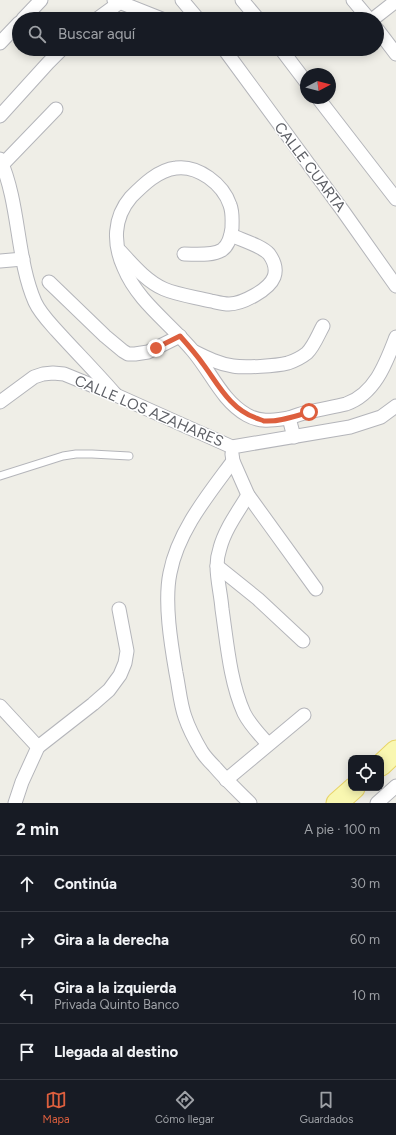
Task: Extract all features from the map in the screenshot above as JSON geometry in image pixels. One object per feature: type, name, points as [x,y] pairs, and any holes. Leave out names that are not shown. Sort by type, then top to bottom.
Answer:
[{"type":"main road","points":[[384,762],[396,751]]},
{"type":"main road","points":[[338,803],[351,791]]},
{"type":"street","points":[[30,12],[42,0]]},
{"type":"street","points":[[182,0],[192,12]]},
{"type":"street","points":[[242,0],[252,12]]},
{"type":"street","points":[[353,0],[363,12]]},
{"type":"street","points":[[105,12],[116,1],[145,12]]},
{"type":"street","points":[[382,12],[396,1]]},
{"type":"street","points":[[0,43],[12,30]]},
{"type":"street","points":[[384,38],[396,54]]},
{"type":"street","points":[[0,116],[55,56]]},
{"type":"street","name":"CALLE CUARTA","points":[[227,56],[343,211],[396,286]]},
{"type":"street","points":[[286,56],[300,74]]},
{"type":"street","points":[[323,104],[396,199]]},
{"type":"street","points":[[56,109],[1,162],[8,181],[23,259],[35,302],[41,313],[69,345],[118,396]]},
{"type":"street","points":[[184,254],[204,254],[221,251],[228,244],[231,235],[232,214],[230,203],[222,190],[210,179],[197,171],[188,168],[176,168],[162,173],[148,181],[129,200],[119,217],[116,232],[121,262],[128,279],[144,299],[163,321],[194,351],[217,386],[237,408],[248,415],[264,421],[289,418],[347,403],[366,393],[383,369],[396,337]]},
{"type":"street","points":[[118,249],[143,276],[164,289],[228,304],[238,303],[248,299],[263,289],[274,278],[275,267],[273,260],[268,253],[231,235]]},
{"type":"street","points":[[0,261],[23,259]]},
{"type":"street","points":[[49,282],[105,336],[128,354],[148,352],[180,336]]},
{"type":"street","points":[[194,351],[216,362],[233,366],[245,367],[288,363],[308,352],[323,326]]},
{"type":"street","name":"CALLE LOS AZAHARES","points":[[0,402],[34,377],[43,374],[64,374],[118,396],[232,447],[350,427],[381,417],[396,406]]},
{"type":"street","points":[[289,418],[294,437]]},
{"type":"street","points":[[232,447],[233,461],[248,495],[316,588]]},
{"type":"street","points":[[233,461],[198,510],[184,534],[170,573],[168,612],[185,717],[204,754],[226,780],[250,803]]},
{"type":"street","points":[[248,495],[226,531],[220,549],[217,566],[234,683],[245,715],[268,744]]},
{"type":"street","points":[[217,566],[258,599],[303,641]]},
{"type":"street","points":[[15,803],[22,782],[38,747],[109,690],[120,675],[125,664],[126,651],[119,609]]},
{"type":"street","points":[[0,706],[38,747]]},
{"type":"street","points":[[226,780],[304,716]]},
{"type":"street","points":[[377,803],[396,786]]},
{"type":"lane","points":[[0,476],[63,456],[76,454],[129,456]]},
{"type":"route","points":[[156,348],[180,336],[194,351],[217,386],[237,408],[248,415],[264,421],[289,418],[309,412]]}]
